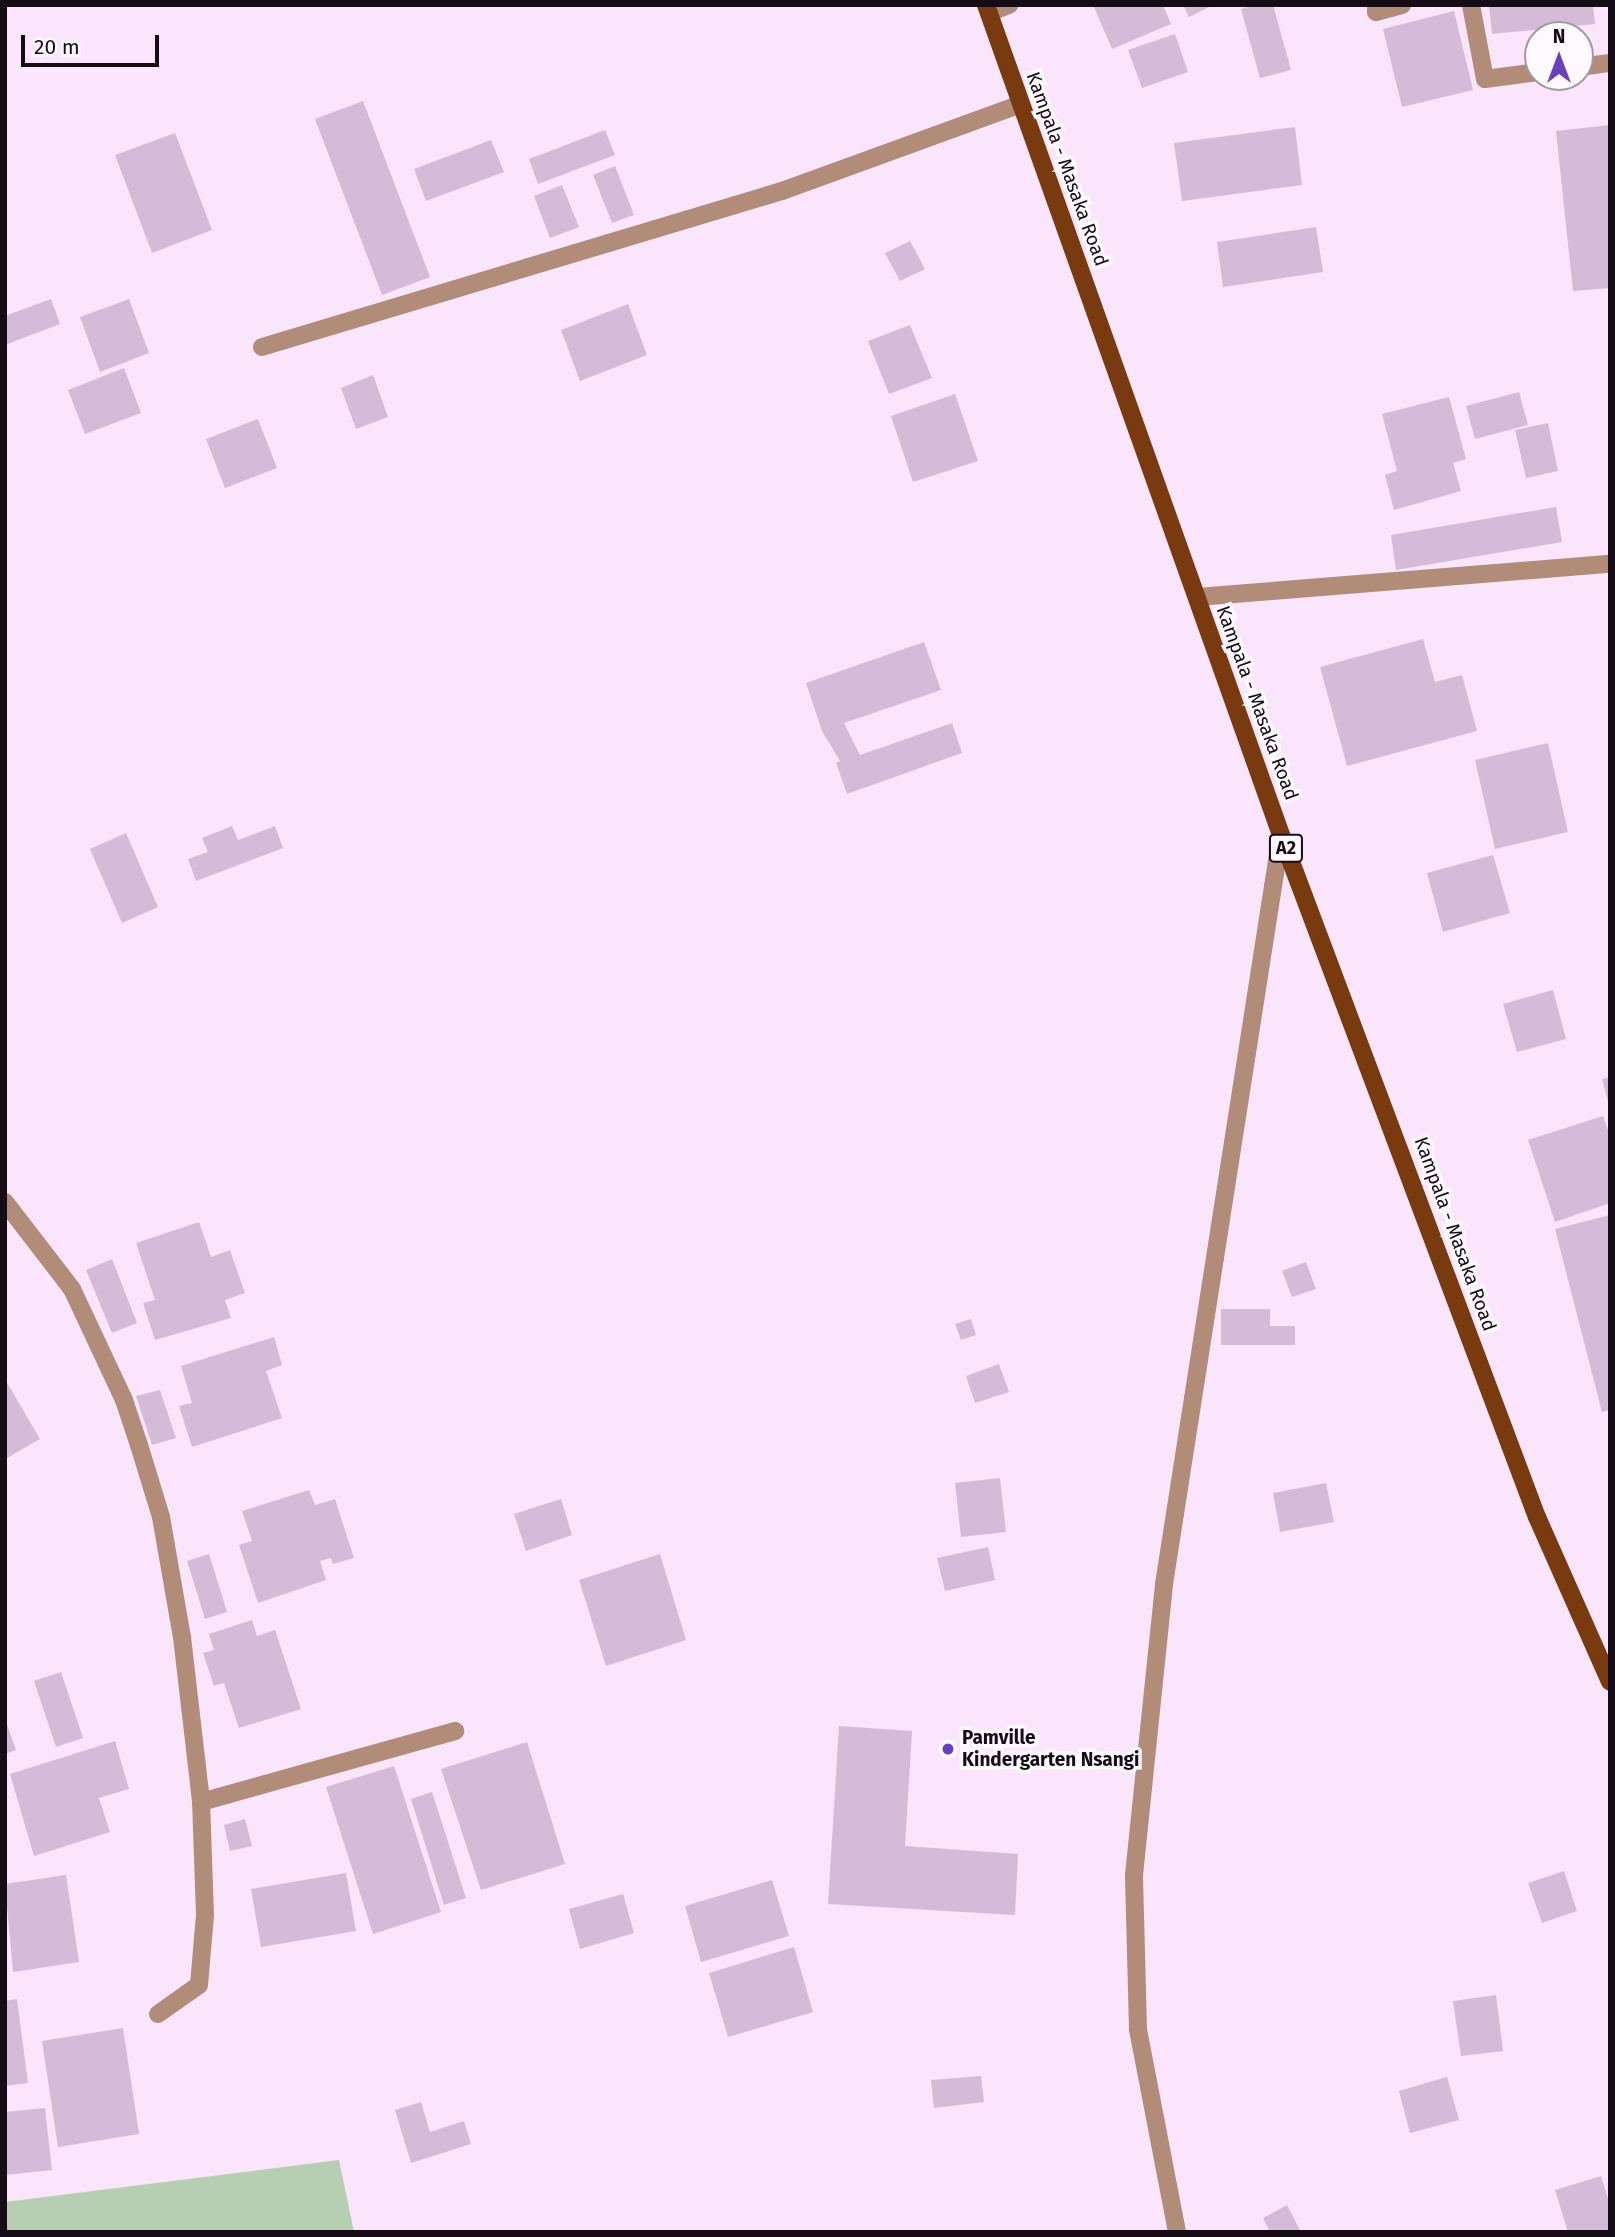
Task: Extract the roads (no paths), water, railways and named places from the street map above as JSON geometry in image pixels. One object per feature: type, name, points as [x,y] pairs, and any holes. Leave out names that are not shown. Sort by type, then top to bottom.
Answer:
[{"type":"main road","name":"Kampala - Masaka Road","points":[[988,9],[1281,835],[1537,1517],[1610,1682]]},
{"type":"street","points":[[988,9],[1009,5]]},
{"type":"street","points":[[1376,5],[1376,12],[1402,5]]},
{"type":"street","points":[[1471,5],[1485,79],[1524,74]]},
{"type":"street","points":[[262,347],[782,191],[1021,104]]},
{"type":"street","points":[[1197,597],[1610,564]]},
{"type":"street","points":[[1177,2232],[1138,2029],[1134,1875],[1164,1584],[1281,835]]},
{"type":"street","points":[[5,1202],[72,1289],[124,1399],[161,1517],[180,1623],[201,1802],[205,1915],[199,1985],[158,2014]]},
{"type":"street","points":[[201,1802],[455,1731]]},
{"type":"place","name":"Pamville Kindergarten Nsangi","points":[[948,1749]]}]
